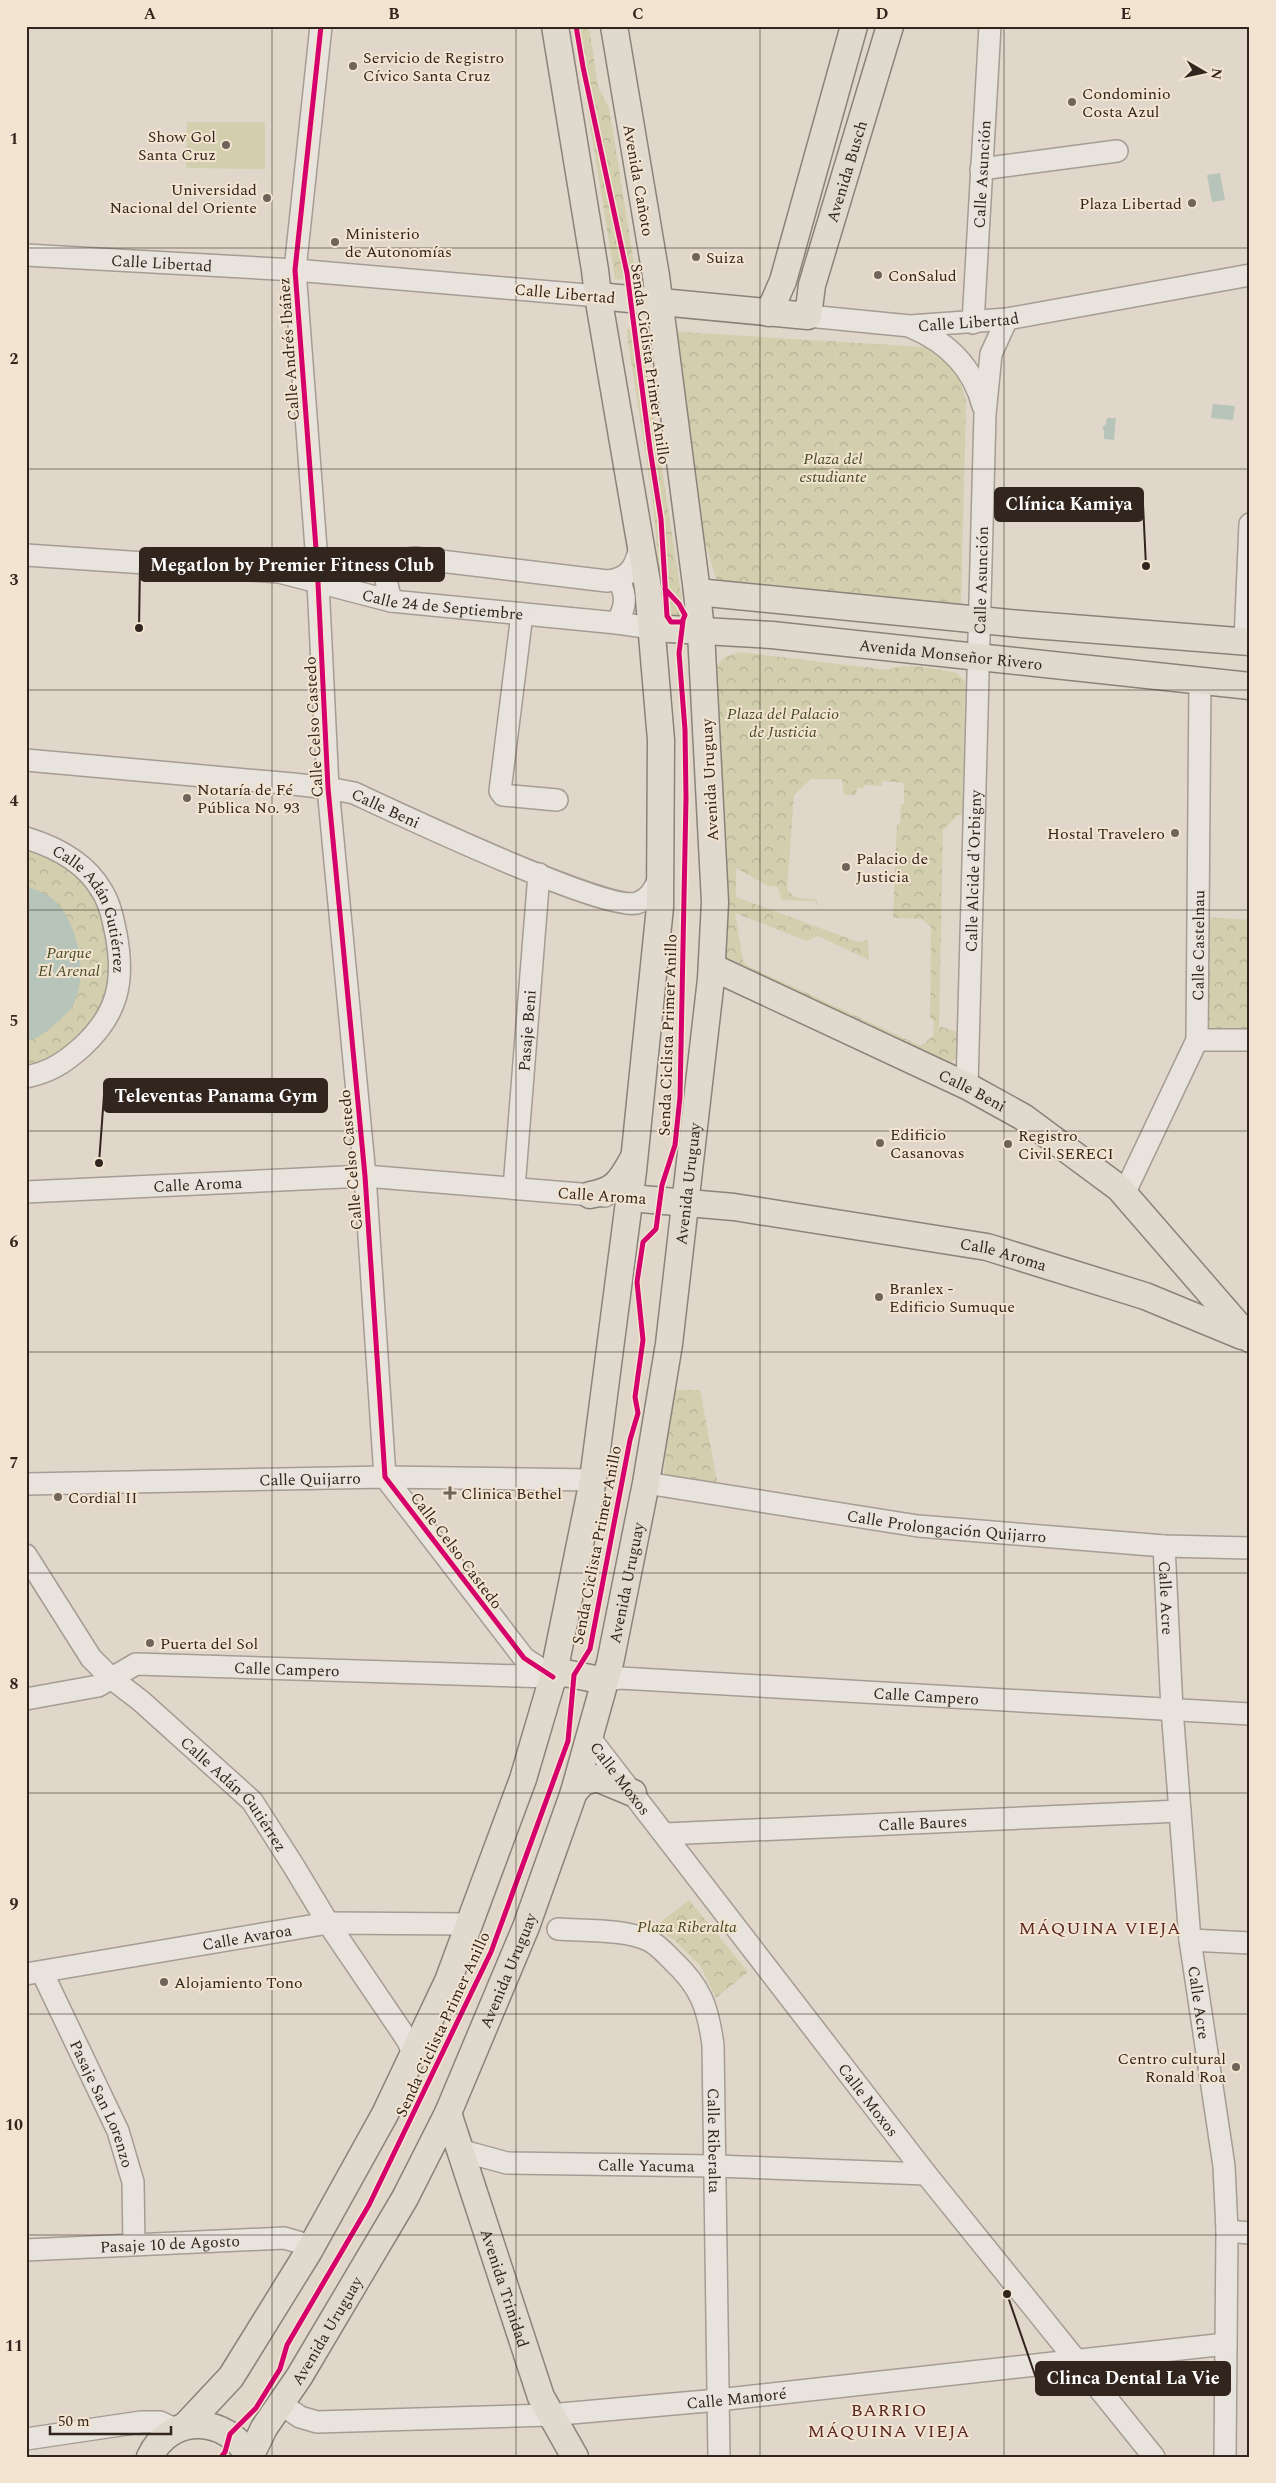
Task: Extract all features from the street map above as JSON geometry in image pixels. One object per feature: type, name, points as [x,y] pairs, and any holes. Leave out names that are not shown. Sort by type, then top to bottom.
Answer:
[{"type":"main road","points":[[150,2457],[160,2440],[181,2427],[231,2377],[309,2251],[385,2114],[448,1982],[523,1779],[552,1676],[593,1480],[635,1156],[660,907],[661,740],[652,628],[642,544],[598,296],[555,26]]},
{"type":"main road","name":"Avenida Cañoto","points":[[614,26],[658,301],[701,632]]},
{"type":"main road","name":"Avenida Busch","points":[[769,313],[782,281],[854,26]]},
{"type":"main road","name":"Avenida Busch","points":[[808,316],[812,285],[890,26]]},
{"type":"main road","points":[[782,281],[793,288],[806,288],[812,285]]},
{"type":"main road","name":"Calle Libertad","points":[[598,296],[808,316]]},
{"type":"main road","points":[[697,592],[1021,624],[1247,641]]},
{"type":"main road","points":[[1018,660],[1011,650],[1010,638],[1012,632],[1021,624]]},
{"type":"main road","name":"Avenida Monseñor Rivero","points":[[652,628],[701,632],[772,634],[1250,686]]},
{"type":"main road","name":"Avenida Uruguay","points":[[250,2457],[264,2428],[309,2361],[406,2198],[448,2113],[526,1927],[574,1792],[605,1681],[646,1483],[669,1344],[712,967],[714,902],[701,632]]},
{"type":"main road","name":"Calle Beni","points":[[712,967],[967,1086],[1023,1117],[1110,1180],[1185,1262],[1250,1339]]},
{"type":"main road","points":[[691,1152],[707,1184],[734,1207]]},
{"type":"main road","points":[[590,1195],[606,1192],[622,1180],[635,1156]]},
{"type":"main road","name":"Calle Aroma","points":[[630,1198],[734,1207],[987,1247],[1162,1303],[1250,1339]]},
{"type":"main road","points":[[1162,1303],[1177,1296],[1185,1288],[1188,1275],[1185,1262]]},
{"type":"main road","points":[[552,1676],[565,1673],[605,1681]]},
{"type":"main road","points":[[574,1792],[583,1782],[597,1778],[633,1793]]},
{"type":"main road","name":"Avenida Trinidad","points":[[448,2113],[541,2397],[575,2457]]},
{"type":"main road","points":[[181,2427],[210,2425],[220,2429],[237,2440],[250,2457]]},
{"type":"street","name":"Calle Andrés Ibáñez","points":[[317,571],[295,270],[321,26]]},
{"type":"street","name":"Calle Asunción","points":[[973,323],[990,26]]},
{"type":"street","points":[[981,169],[1117,151]]},
{"type":"street","name":"Calle Libertad","points":[[26,255],[295,270],[598,296]]},
{"type":"street","name":"Calle Libertad","points":[[808,316],[910,326],[973,323],[1007,319],[1250,275]]},
{"type":"street","name":"Calle Asunción","points":[[978,656],[985,414],[991,354],[1007,319]]},
{"type":"street","name":"Calle Asunción","points":[[910,326],[929,335],[955,355],[974,382],[985,414]]},
{"type":"street","points":[[1247,641],[1250,524]]},
{"type":"street","points":[[618,623],[625,608],[626,599],[619,580],[629,573],[638,560],[642,544]]},
{"type":"street","name":"Calle 24 de Septiembre","points":[[26,555],[279,572],[317,571],[415,558],[607,581],[619,580]]},
{"type":"street","points":[[390,601],[386,580],[397,560]]},
{"type":"street","name":"Calle 24 de Septiembre","points":[[317,571],[390,601],[652,628]]},
{"type":"street","name":"Calle Celso Castedo","points":[[317,571],[328,788],[366,1176],[385,1477],[524,1658],[552,1676]]},
{"type":"street","points":[[522,614],[500,791],[502,795],[557,800]]},
{"type":"street","name":"Calle Alcide d'Orbigny","points":[[967,1086],[978,656]]},
{"type":"street","name":"Calle Castelnau","points":[[1124,1194],[1197,1040],[1200,680]]},
{"type":"street","name":"Calle Beni","points":[[26,760],[328,788],[354,793],[539,874],[600,898],[631,904],[650,896],[659,879]]},
{"type":"street","name":"Calle Adán Gutiérrez","points":[[26,838],[50,845],[70,858],[102,890],[110,906],[115,929],[119,976],[112,1011],[99,1031],[62,1064],[26,1077]]},
{"type":"street","name":"Pasaje Beni","points":[[514,1188],[539,874]]},
{"type":"street","points":[[1197,1040],[1250,1040]]},
{"type":"street","name":"Calle Aroma","points":[[26,1192],[366,1176],[630,1198]]},
{"type":"street","name":"Calle Quijarro","points":[[26,1484],[385,1477],[593,1480]]},
{"type":"street","name":"Calle Prolongación Quijarro","points":[[646,1483],[918,1526],[1164,1546],[1250,1548]]},
{"type":"street","name":"Calle Acre","points":[[1164,1546],[1172,1709],[1190,1940],[1224,2166],[1228,2231],[1225,2457]]},
{"type":"street","name":"Calle Adán Gutiérrez","points":[[26,1555],[91,1658],[111,1678],[140,1701],[252,1802],[328,1923],[408,2041],[414,2056]]},
{"type":"street","name":"Calle Campero","points":[[26,1699],[85,1690],[136,1664],[552,1676]]},
{"type":"street","name":"Calle Campero","points":[[605,1681],[620,1678],[1250,1714]]},
{"type":"street","name":"Calle Moxos","points":[[590,1737],[926,2174],[1154,2457]]},
{"type":"street","name":"Calle Baures","points":[[665,1834],[1180,1811]]},
{"type":"street","name":"Calle Avaroa","points":[[34,1973],[328,1923],[468,1924]]},
{"type":"street","name":"Calle Riberalta","points":[[558,1929],[631,1935],[650,1940],[665,1952],[693,1981],[703,1998],[709,2018],[713,2045],[719,2457]]},
{"type":"street","points":[[1190,1940],[1250,1943]]},
{"type":"street","name":"Pasaje San Lorenzo","points":[[34,1973],[118,2131],[133,2182],[134,2244]]},
{"type":"street","name":"Calle Yacuma","points":[[459,2150],[507,2163],[716,2166],[926,2174]]},
{"type":"street","points":[[1228,2231],[1250,2233]]},
{"type":"street","name":"Pasaje 10 de Agosto","points":[[26,2250],[284,2238],[298,2242],[309,2251]]},
{"type":"street","name":"Calle Mamoré","points":[[280,2404],[300,2417],[316,2422],[550,2415],[718,2400],[1226,2344]]},
{"type":"street","points":[[28,2438],[141,2422],[160,2422],[181,2427]]},
{"type":"green space","points":[[574,26],[589,26],[598,87],[609,108],[637,281],[615,279]]},
{"type":"green space","name":"Show Gol Santa Cruz","points":[[187,122],[265,122],[265,169],[186,168]]},
{"type":"green space","points":[[635,328],[640,331],[644,350],[683,607],[690,627],[664,622],[652,494],[628,342],[627,329]]},
{"type":"green space","name":"Plaza del estudiante","points":[[667,331],[925,347],[934,350],[948,361],[957,375],[966,401],[961,608],[717,582],[695,509]]},
{"type":"green space","name":"Plaza del Palacio de Justicia","points":[[740,652],[889,670],[896,667],[913,666],[957,673],[965,682],[963,815],[958,815],[943,830],[939,1026],[958,1032],[957,1058],[948,1064],[726,962],[723,933],[724,867],[717,665],[725,657]],"holes":[[[811,779],[842,779],[844,795],[856,795],[857,788],[863,789],[864,785],[882,786],[882,781],[904,783],[904,804],[901,804],[900,824],[897,824],[893,918],[922,919],[931,927],[930,1018],[934,1020],[933,1036],[921,1046],[748,966],[743,961],[735,913],[807,941],[818,936],[869,960],[868,940],[858,942],[736,897],[736,868],[768,886],[778,887],[781,900],[815,901],[817,907],[817,900],[795,897],[787,890],[794,795]]]},
{"type":"green space","name":"Parque El Arenal","points":[[26,851],[51,857],[93,888],[110,937],[110,992],[80,1041],[26,1072]]},
{"type":"green space","points":[[1207,917],[1250,920],[1250,1036],[1212,1034],[1208,1026]]},
{"type":"green space","points":[[673,1390],[700,1390],[719,1491],[663,1481]]},
{"type":"green space","name":"Plaza Riberalta","points":[[689,1900],[748,1972],[716,1998],[700,1965],[674,1940],[654,1927]]},
{"type":"green space","points":[[1250,2388],[1250,2457],[1247,2457]]},
{"type":"shaded area","points":[[1220,173],[1225,200],[1212,202],[1207,175]]},
{"type":"shaded area","points":[[1213,404],[1235,406],[1233,420],[1211,418]]},
{"type":"shaded area","points":[[1107,418],[1116,418],[1114,440],[1104,439],[1102,428],[1106,424]]},
{"type":"shaded area","points":[[26,886],[56,902],[71,924],[79,952],[80,981],[72,1007],[63,1017],[44,1033],[34,1039],[26,1040]]},
{"type":"cycle path","points":[[321,26],[295,270],[317,562],[328,788],[365,1176],[385,1477],[524,1658],[553,1677]]},
{"type":"cycle path","name":"Senda Ciclista Primer Anillo","points":[[576,26],[627,273],[661,519],[667,616],[671,622],[682,622],[685,615],[679,604],[665,589]]},
{"type":"cycle path","name":"Senda Ciclista Primer Anillo","points":[[221,2457],[225,2452],[230,2434],[256,2408],[280,2369],[287,2345],[369,2205],[491,1952],[568,1741],[574,1675],[590,1649],[630,1440],[638,1413],[635,1397],[643,1340],[637,1282],[643,1242],[656,1229],[662,1185],[675,1145],[680,1097],[686,798],[685,730],[679,653],[683,621]]},
{"type":"place","name":"Servicio de Registro Cívico Santa Cruz","points":[[353,66]]},
{"type":"place","name":"Condominio Costa Azul","points":[[1072,102]]},
{"type":"place","name":"Show Gol Santa Cruz","points":[[226,145]]},
{"type":"place","name":"Universidad Nacional del Oriente","points":[[267,198]]},
{"type":"place","name":"Plaza Libertad","points":[[1192,203]]},
{"type":"place","name":"Ministerio de Autonomías","points":[[335,242]]},
{"type":"place","name":"Suiza","points":[[696,257]]},
{"type":"place","name":"ConSalud","points":[[878,275]]},
{"type":"place","name":"Clínica Kamiya","points":[[1146,566]]},
{"type":"place","name":"Megatlon by Premier Fitness Club","points":[[139,628]]},
{"type":"place","name":"Notaría de Fé Pública No. 93","points":[[187,798]]},
{"type":"place","name":"Hostal Travelero","points":[[1175,833]]},
{"type":"place","name":"Palacio de Justicia","points":[[846,867]]},
{"type":"place","name":"Edificio Casanovas","points":[[880,1143]]},
{"type":"place","name":"Registro Civil SERECI","points":[[1008,1144]]},
{"type":"place","name":"Televentas Panama Gym","points":[[99,1163]]},
{"type":"place","name":"Branlex - Edificio Sumuque","points":[[879,1297]]},
{"type":"place","name":"Clinica Bethel","points":[[450,1493]]},
{"type":"place","name":"Cordial II","points":[[58,1497]]},
{"type":"place","name":"Puerta del Sol","points":[[150,1643]]},
{"type":"place","name":"Alojamiento Tono","points":[[164,1982]]},
{"type":"place","name":"Centro cultural Ronald Roa","points":[[1236,2067]]},
{"type":"place","name":"Clinca Dental La Vie","points":[[1007,2294]]},
{"type":"district","name":"MÁQUINA VIEJA","points":[[1100,1928]]},
{"type":"district","name":"BARRIO MÁQUINA VIEJA","points":[[889,2420]]}]
